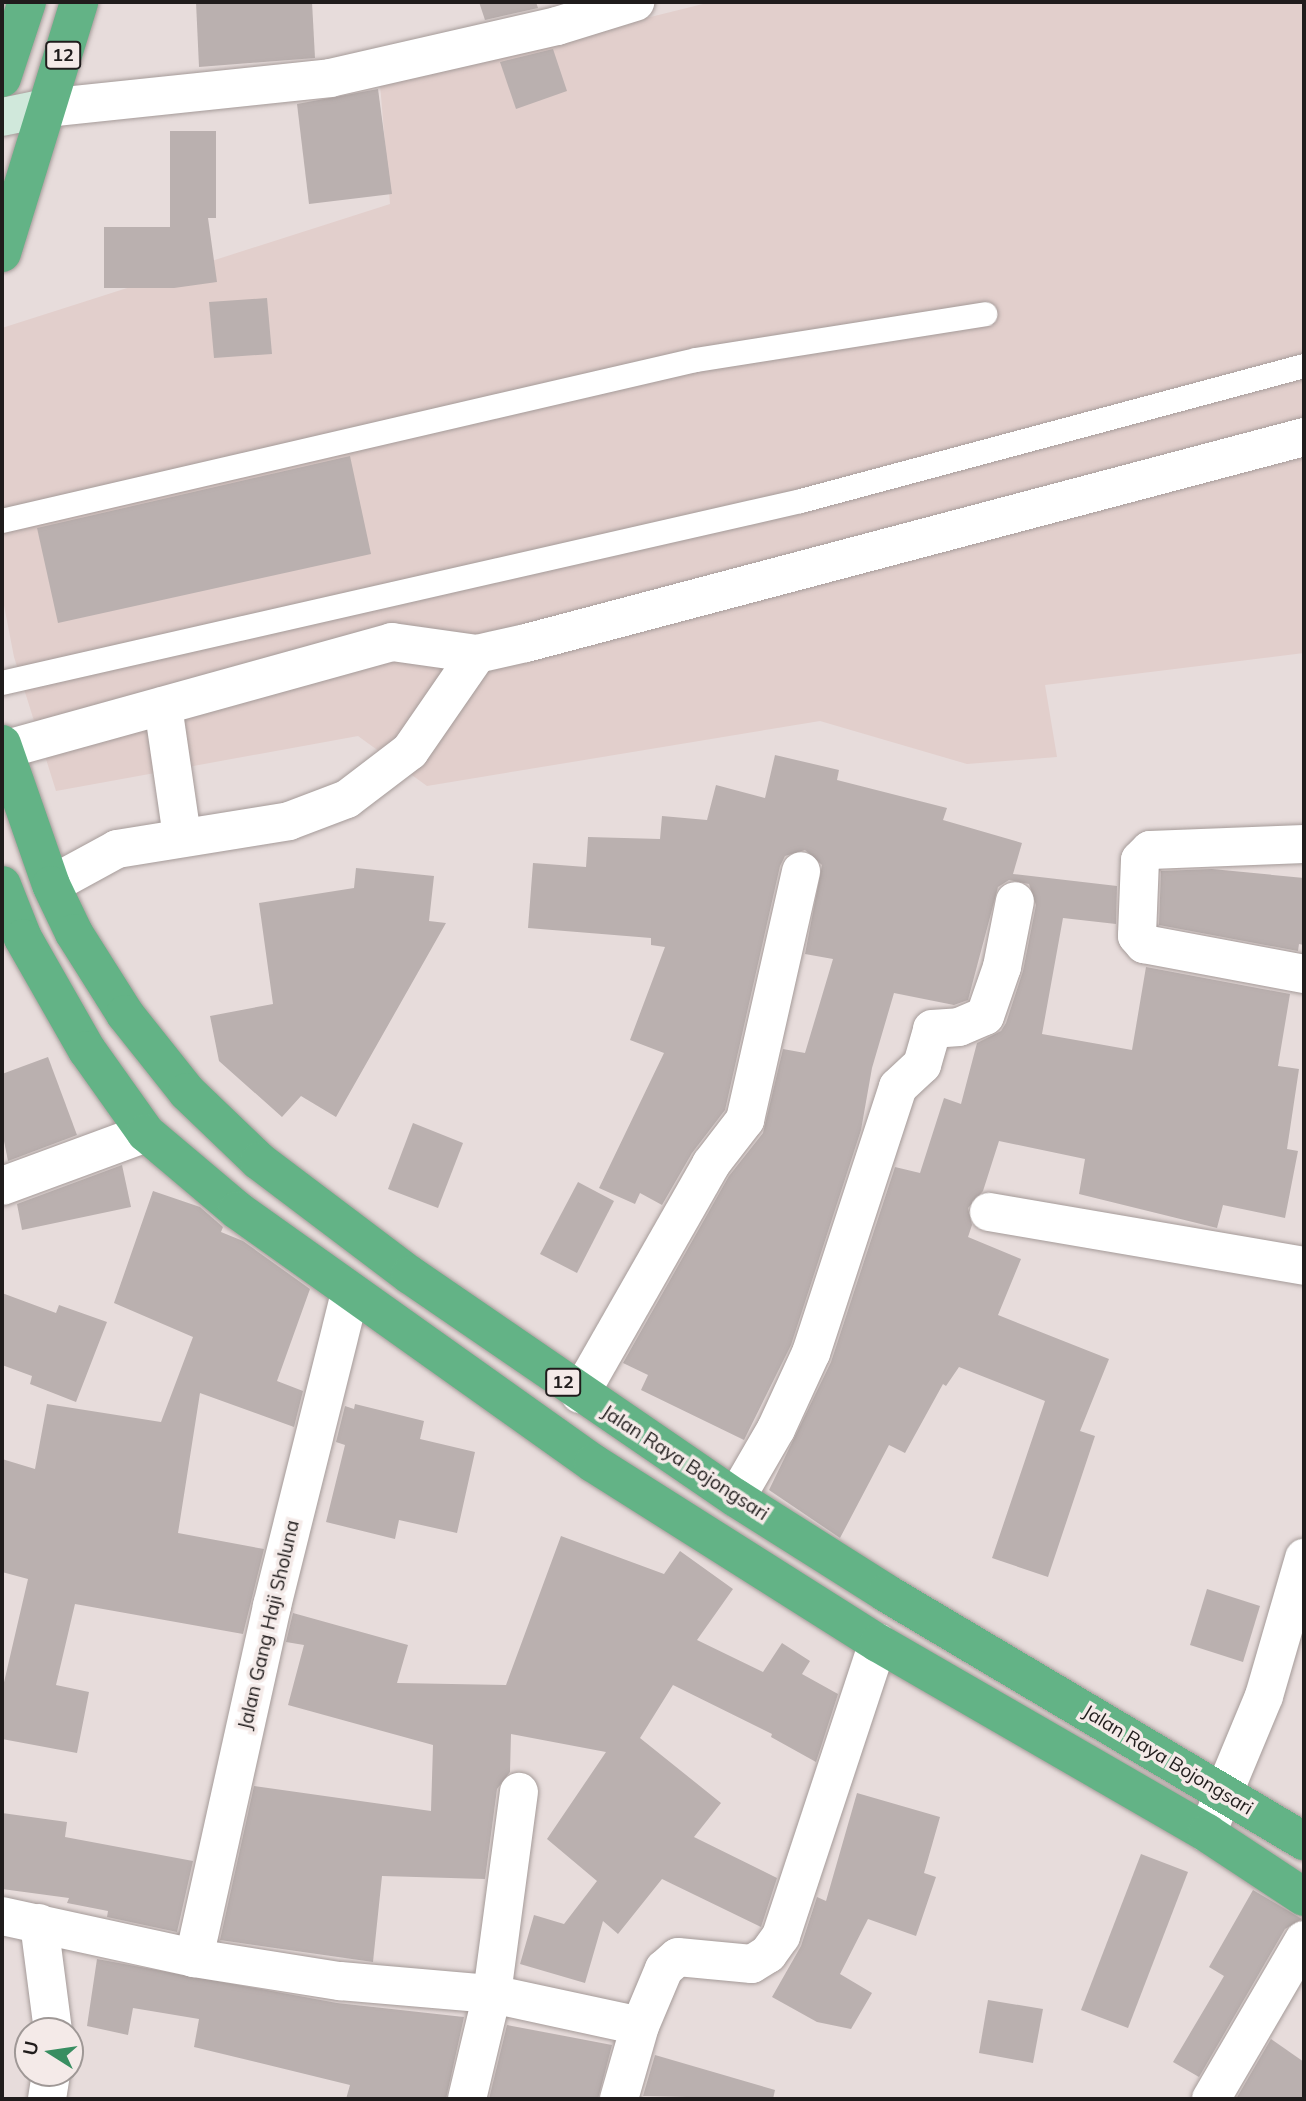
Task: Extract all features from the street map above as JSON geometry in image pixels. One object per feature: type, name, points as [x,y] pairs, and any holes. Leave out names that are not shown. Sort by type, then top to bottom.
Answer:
[{"type":"highway","name":"12","points":[[2,78],[27,2]]},
{"type":"highway","name":"12","points":[[2,253],[79,2]]},
{"type":"highway","name":"Jalan Raya Bojongsari","points":[[2,747],[51,885],[74,933],[125,1014],[187,1091],[250,1152],[410,1275],[580,1394],[736,1498],[886,1593],[1304,1841]]},
{"type":"highway","name":"12","points":[[2,885],[23,938],[87,1050],[146,1133],[237,1210],[350,1294],[593,1463],[878,1643],[1207,1833],[1304,1898]]},
{"type":"main road","points":[[2,117],[46,108]]},
{"type":"street","points":[[46,108],[330,78],[557,26],[635,2]]},
{"type":"street","points":[[2,747],[163,706],[392,642],[477,654],[1304,437]]},
{"type":"street","points":[[51,885],[117,849],[182,836],[219,836],[289,821],[347,799],[410,751],[477,654]]},
{"type":"street","points":[[163,706],[182,836]]},
{"type":"street","points":[[1304,844],[1150,850],[1140,860],[1137,936],[1144,944],[1304,974]]},
{"type":"street","points":[[580,1394],[711,1164],[745,1120],[801,871]]},
{"type":"street","points":[[736,1498],[776,1429],[811,1353],[898,1087],[922,1065],[932,1029],[959,1027],[985,1016],[1002,967],[1015,901]]},
{"type":"street","points":[[2,1186],[146,1133]]},
{"type":"street","points":[[989,1212],[1304,1266]]},
{"type":"street","name":"Jalan Gang Haji Sholuna","points":[[194,1958],[272,1606],[350,1294]]},
{"type":"street","points":[[1207,1833],[1227,1794],[1264,1696],[1304,1558]]},
{"type":"street","points":[[619,2099],[640,2026],[664,1969],[678,1957],[752,1964],[768,1954],[781,1936],[878,1643]]},
{"type":"street","points":[[467,2099],[492,1994],[519,1792]]},
{"type":"street","points":[[2,1916],[194,1958],[340,1981],[492,1994],[640,2026]]},
{"type":"street","points":[[39,1923],[51,2017]]},
{"type":"street","points":[[1211,2099],[1304,1940]]},
{"type":"lane","points":[[2,521],[696,360],[985,314]]},
{"type":"lane","points":[[2,683],[800,501],[1304,366]]},
{"type":"shaded area","points":[[711,2],[1304,2],[1304,653],[1045,685],[1057,757],[967,764],[820,721],[427,786],[358,736],[56,791],[14,657],[2,595],[2,328],[390,204],[380,84]]},
{"type":"building","points":[[196,2],[312,2],[315,58],[199,67]]},
{"type":"building","points":[[479,2],[536,2],[538,8],[485,20]]},
{"type":"building","points":[[553,49],[567,91],[516,109],[500,62]]},
{"type":"building","points":[[378,89],[392,194],[309,204],[297,104]]},
{"type":"building","points":[[170,131],[216,131],[216,218],[208,218],[217,282],[174,288],[104,288],[104,227],[170,227]]},
{"type":"building","points":[[267,298],[272,354],[214,358],[209,302]]},
{"type":"building","points":[[350,456],[371,554],[58,623],[37,528]]},
{"type":"building","points":[[775,755],[839,770],[837,780],[947,808],[943,820],[1022,843],[1013,874],[1117,886],[1116,924],[1063,918],[1042,1034],[1132,1050],[1146,967],[1290,994],[1278,1066],[1299,1069],[1287,1149],[1298,1151],[1285,1218],[1223,1205],[1217,1228],[1079,1194],[1085,1159],[999,1141],[983,1191],[968,1208],[972,1225],[968,1237],[1021,1259],[998,1315],[1109,1359],[1080,1431],[1095,1436],[1048,1577],[992,1558],[1045,1401],[959,1367],[946,1386],[943,1384],[905,1453],[889,1445],[840,1538],[769,1490],[831,1362],[895,1167],[920,1173],[944,1098],[961,1104],[977,1043],[1001,1031],[1006,1023],[1023,971],[1036,905],[1029,884],[1009,880],[998,887],[968,1000],[954,1005],[894,993],[872,1068],[861,1130],[791,1345],[744,1440],[641,1390],[648,1375],[623,1363],[729,1176],[763,1133],[783,1049],[805,1053],[833,959],[805,954],[822,865],[805,850],[785,856],[780,866],[725,1110],[692,1153],[662,1205],[640,1193],[635,1204],[599,1188],[664,1053],[630,1040],[665,947],[651,945],[651,938],[528,928],[533,863],[586,867],[588,837],[660,839],[662,816],[707,820],[716,785],[765,798]]},
{"type":"building","points":[[356,868],[434,876],[429,921],[446,923],[336,1117],[301,1096],[282,1117],[219,1061],[210,1016],[273,1004],[259,903],[354,888]]},
{"type":"building","points":[[1212,869],[1304,878],[1304,945],[1299,944],[1298,951],[1159,925],[1161,871]]},
{"type":"building","points":[[48,1057],[77,1135],[8,1161],[2,1131],[2,1074]]},
{"type":"building","points":[[413,1123],[463,1143],[438,1208],[388,1189]]},
{"type":"building","points":[[122,1165],[131,1207],[22,1230],[17,1204]]},
{"type":"building","points":[[578,1182],[614,1201],[577,1273],[540,1254]]},
{"type":"building","points":[[153,1191],[200,1207],[223,1227],[221,1232],[243,1241],[310,1289],[277,1381],[303,1391],[294,1427],[200,1393],[178,1533],[264,1549],[243,1634],[75,1604],[56,1685],[89,1692],[77,1753],[2,1739],[2,1691],[28,1579],[2,1572],[2,1459],[35,1469],[47,1404],[161,1422],[193,1337],[114,1303]]},
{"type":"building","points":[[2,1293],[56,1313],[59,1305],[107,1322],[76,1402],[30,1384],[32,1376],[2,1365]]},
{"type":"building","points":[[355,1404],[424,1421],[420,1439],[475,1452],[457,1533],[399,1520],[395,1539],[326,1522],[345,1445],[336,1442],[345,1406],[354,1409]]},
{"type":"building","points":[[561,1536],[664,1574],[680,1551],[733,1589],[697,1640],[763,1672],[782,1643],[810,1661],[802,1674],[838,1694],[816,1762],[771,1737],[772,1734],[673,1685],[640,1738],[721,1803],[694,1837],[777,1878],[761,1927],[662,1879],[618,1934],[603,1921],[585,1983],[520,1964],[534,1915],[564,1924],[597,1881],[547,1839],[606,1752],[511,1734],[510,1772],[497,1789],[485,1879],[382,1876],[373,1962],[220,1940],[254,1786],[431,1811],[433,1745],[288,1705],[304,1645],[286,1642],[293,1613],[408,1645],[397,1683],[506,1685]]},
{"type":"building","points":[[1207,1589],[1260,1606],[1243,1662],[1190,1645]]},
{"type":"building","points":[[857,1793],[940,1817],[924,1873],[936,1877],[916,1936],[868,1919],[840,1974],[872,1993],[851,2029],[817,2022],[772,1997],[801,1946],[817,1897],[826,1901]]},
{"type":"building","points":[[2,1813],[67,1822],[65,1837],[193,1861],[177,1932],[107,1917],[108,1911],[67,1903],[69,1898],[2,1889]]},
{"type":"building","points":[[1141,1854],[1188,1872],[1128,2028],[1081,2010]]},
{"type":"building","points":[[1253,1890],[1302,1919],[1285,1929],[1199,2077],[1173,2062],[1224,1976],[1209,1967]]},
{"type":"building","points":[[97,1959],[337,2003],[464,2017],[446,2099],[346,2099],[350,2085],[194,2047],[199,2019],[133,2008],[128,2035],[87,2026]]},
{"type":"building","points":[[988,2000],[1043,2009],[1033,2063],[979,2053]]},
{"type":"building","points":[[507,2025],[612,2045],[598,2099],[489,2099]]},
{"type":"building","points":[[1271,2039],[1304,2062],[1304,2099],[1236,2099]]},
{"type":"building","points":[[655,2055],[775,2090],[773,2099],[643,2096]]}]
